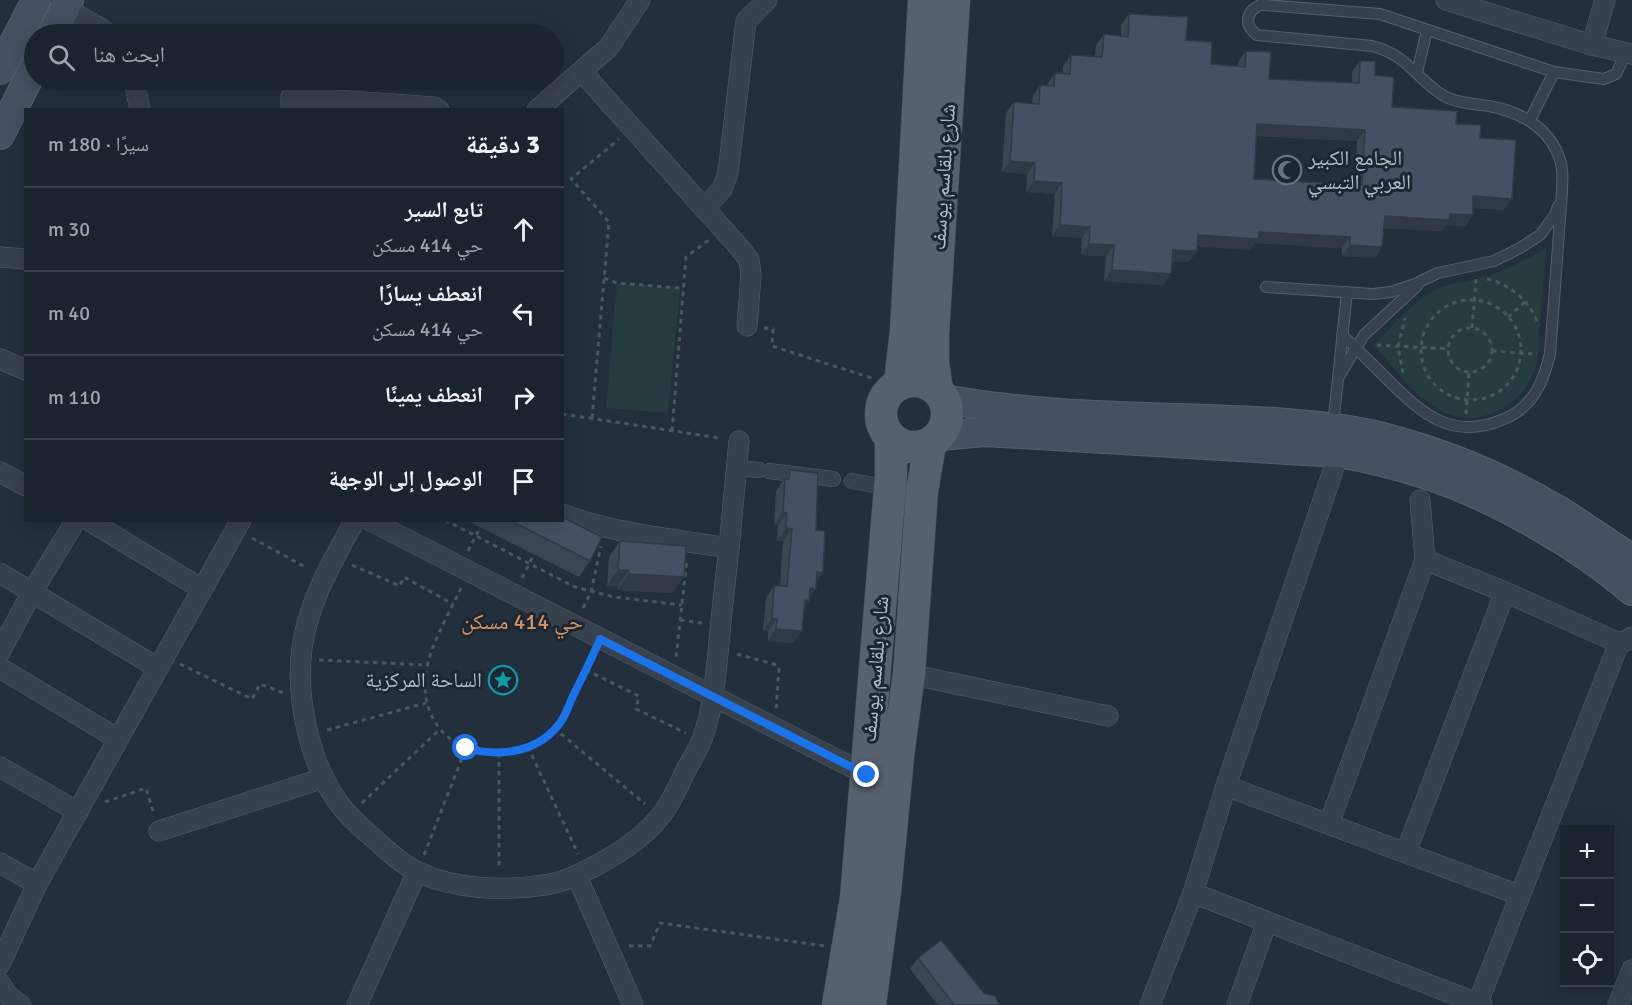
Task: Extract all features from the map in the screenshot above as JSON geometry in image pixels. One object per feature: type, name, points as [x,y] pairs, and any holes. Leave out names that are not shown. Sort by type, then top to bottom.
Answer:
[{"type":"main road","points":[[0,70],[36,0]]},
{"type":"main road","name":"شارع بلقاسم يوسف","points":[[897,386],[906,330],[924,0]]},
{"type":"main road","name":"شارع بلقاسم يوسف","points":[[941,394],[933,362],[933,334],[954,0]]},
{"type":"main road","points":[[57,24],[67,4]]},
{"type":"main road","points":[[0,135],[24,88]]},
{"type":"main road","points":[[1632,558],[1556,508],[1519,488],[1462,463],[1369,434],[1336,441],[985,432],[935,440],[920,447],[910,447],[900,445],[891,439],[880,418],[881,407],[885,396],[897,386],[919,381],[941,394],[1025,411],[1255,421],[1336,441],[1377,460],[1426,474],[1477,495],[1555,536],[1601,566],[1632,591]]},
{"type":"main road","points":[[935,440],[947,418],[947,408],[941,394]]},
{"type":"main road","name":"شارع بلقاسم يوسف","points":[[838,1005],[856,898],[890,488],[891,439]]},
{"type":"main road","name":"شارع بلقاسم يوسف","points":[[870,1005],[909,674],[922,492],[935,440]]},
{"type":"street","points":[[564,87],[609,47],[640,0]]},
{"type":"street","points":[[704,208],[722,189],[728,173],[746,21],[767,0]]},
{"type":"street","points":[[1446,0],[1592,45],[1629,54]]},
{"type":"street","points":[[1592,45],[1605,0]]},
{"type":"street","points":[[67,4],[95,24]]},
{"type":"street","points":[[582,72],[749,260],[751,275],[747,326]]},
{"type":"street","points":[[136,90],[140,108]]},
{"type":"street","points":[[539,108],[561,90]]},
{"type":"street","points":[[291,108],[291,97],[436,108]]},
{"type":"street","points":[[0,257],[24,259]]},
{"type":"street","points":[[0,359],[24,369]]},
{"type":"street","points":[[354,522],[325,577],[309,617],[302,648],[300,677],[302,700],[312,749],[324,778],[349,815],[389,852],[417,872],[446,882],[470,886],[547,885],[581,873],[610,858],[638,839],[665,811],[701,741],[713,697],[739,441]]},
{"type":"street","points":[[1150,1005],[1193,893],[1336,441]]},
{"type":"street","points":[[737,468],[833,479]]},
{"type":"street","points":[[0,472],[24,485]]},
{"type":"street","points":[[852,482],[890,488]]},
{"type":"street","points":[[1329,824],[1425,560],[1420,500]]},
{"type":"street","points":[[564,515],[605,526],[729,548]]},
{"type":"street","points":[[0,652],[32,592],[75,522]]},
{"type":"street","points":[[91,522],[202,589]]},
{"type":"street","points":[[373,522],[867,775]]},
{"type":"street","points":[[0,964],[37,884],[238,525]]},
{"type":"street","points":[[1193,893],[1479,1004],[1519,895],[1625,640],[1425,560]]},
{"type":"street","points":[[0,573],[158,668]]},
{"type":"street","points":[[1406,852],[1505,592]]},
{"type":"street","points":[[0,668],[118,739]]},
{"type":"street","points":[[909,674],[1108,716]]},
{"type":"street","points":[[0,767],[78,812]]},
{"type":"street","points":[[159,831],[324,778]]},
{"type":"street","points":[[1226,786],[1519,895]]},
{"type":"street","points":[[0,863],[37,884]]},
{"type":"street","points":[[357,1005],[417,872]]},
{"type":"street","points":[[581,873],[633,1005]]},
{"type":"street","points":[[1237,1005],[1267,922]]},
{"type":"street","points":[[1618,1005],[1632,970]]},
{"type":"street","points":[[0,983],[7,994],[21,1005]]},
{"type":"lane","points":[[1342,335],[1412,404],[1428,416],[1446,424],[1466,428],[1490,425],[1520,410],[1532,399],[1545,377],[1550,354],[1562,168],[1554,146],[1539,127],[1519,114],[1496,107],[1452,100],[1387,50],[1372,46],[1257,35],[1250,28],[1248,18],[1256,7],[1265,5],[1380,14],[1554,72],[1604,79],[1616,74],[1629,54]]},
{"type":"lane","points":[[1417,73],[1427,30]]},
{"type":"lane","points":[[1530,120],[1554,72]]},
{"type":"lane","points":[[1266,287],[1373,294],[1391,292],[1438,273],[1494,261],[1520,248],[1540,234],[1555,215],[1562,191]]},
{"type":"lane","points":[[1338,378],[1364,335],[1415,287],[1438,273]]},
{"type":"lane","points":[[1336,441],[1338,378],[1347,292]]},
{"type":"path","points":[[592,418],[609,222],[571,179],[632,128]]},
{"type":"path","points":[[672,431],[686,257],[723,230]]},
{"type":"path","points":[[1472,328],[1477,265]]},
{"type":"path","points":[[604,278],[617,283],[680,288],[683,291]]},
{"type":"path","points":[[1487,279],[1498,282],[1517,293],[1532,310],[1539,326]]},
{"type":"path","points":[[1474,300],[1490,303],[1508,317],[1520,338],[1521,353],[1518,369],[1510,383],[1498,393],[1483,399],[1467,401],[1452,397],[1438,389],[1428,378],[1422,363],[1420,348],[1423,332],[1431,318],[1443,307],[1458,301],[1474,300]]},
{"type":"path","points":[[1508,317],[1525,302]]},
{"type":"path","points":[[1406,381],[1401,369],[1398,346],[1407,314]]},
{"type":"path","points":[[747,326],[773,329],[772,346],[897,386]]},
{"type":"path","points":[[1472,328],[1486,334],[1491,341],[1492,351],[1489,363],[1484,368],[1469,373],[1451,363],[1448,349],[1449,342],[1458,331],[1472,328]]},
{"type":"path","points":[[1377,345],[1448,349]]},
{"type":"path","points":[[1492,351],[1550,354]]},
{"type":"path","points":[[1466,428],[1469,373]]},
{"type":"path","points":[[564,414],[739,441]]},
{"type":"path","points":[[448,522],[591,592],[614,597],[682,604]]},
{"type":"path","points":[[483,522],[453,604],[430,655],[426,673],[426,703],[431,719],[439,730],[466,748],[482,753],[499,753],[528,747],[555,728],[562,719],[600,639]]},
{"type":"path","points":[[238,525],[325,577]]},
{"type":"path","points":[[575,626],[591,592],[605,526]]},
{"type":"path","points":[[514,595],[539,542]]},
{"type":"path","points":[[674,677],[689,542]]},
{"type":"path","points":[[335,557],[400,586],[404,577],[453,604]]},
{"type":"path","points":[[718,648],[777,665],[780,669],[775,728]]},
{"type":"path","points":[[301,659],[428,665]]},
{"type":"path","points":[[158,668],[176,663],[187,666],[252,699],[260,684],[302,700]]},
{"type":"path","points":[[586,670],[639,696],[636,709],[701,741]]},
{"type":"path","points":[[309,734],[426,703]]},
{"type":"path","points":[[555,728],[660,816]]},
{"type":"path","points":[[349,815],[439,730]]},
{"type":"path","points":[[528,747],[581,873]]},
{"type":"path","points":[[417,872],[466,748]]},
{"type":"path","points":[[499,753],[500,887]]},
{"type":"path","points":[[78,812],[146,788],[159,831]]},
{"type":"path","points":[[608,946],[650,946],[660,923],[847,949]]},
{"type":"green space","points":[[1546,248],[1537,362],[1526,386],[1517,397],[1499,410],[1479,417],[1461,417],[1443,412],[1413,389],[1374,345],[1409,309],[1433,291],[1496,273]]},
{"type":"green space","points":[[617,283],[680,288],[668,413],[606,408]]},
{"type":"building","points":[[1129,14],[1188,17],[1186,40],[1212,42],[1211,64],[1245,67],[1246,51],[1271,52],[1269,79],[1359,83],[1360,61],[1375,61],[1375,75],[1394,77],[1392,107],[1457,111],[1456,124],[1481,125],[1480,138],[1516,140],[1512,199],[1473,196],[1473,215],[1450,214],[1449,220],[1385,216],[1382,247],[1350,245],[1350,237],[1259,232],[1258,239],[1198,235],[1197,251],[1173,250],[1171,274],[1112,270],[1114,245],[1089,244],[1090,227],[1060,225],[1062,183],[1034,181],[1035,163],[1010,161],[1014,102],[1039,104],[1040,85],[1054,86],[1055,73],[1070,74],[1071,55],[1102,57],[1104,34],[1128,37]],"holes":[[[1257,124],[1365,130],[1362,185],[1254,179]]]},
{"type":"building","points":[[790,470],[818,473],[816,530],[825,531],[823,573],[817,572],[816,589],[810,588],[809,601],[805,600],[802,631],[776,629],[777,619],[772,618],[774,586],[787,586],[792,529],[786,528],[787,513],[783,512],[785,479],[789,479]]},
{"type":"building","points":[[564,518],[602,537],[590,561],[513,522],[564,522]]},
{"type":"building","points":[[620,541],[686,546],[684,577],[629,574],[629,570],[618,570]]},
{"type":"building","points":[[941,940],[984,993],[995,996],[999,1005],[953,1005],[918,958]]},
{"type":"place","name":"الجامع الكبير العربي التبسي","points":[[1287,170]]},
{"type":"place","name":"الساحة المركزية","points":[[503,680]]},
{"type":"district","name":"حي 414 مسكن","points":[[522,621]]},
{"type":"route","points":[[466,748],[482,753],[519,751],[534,745],[550,733],[562,719],[600,639],[867,775]]}]
